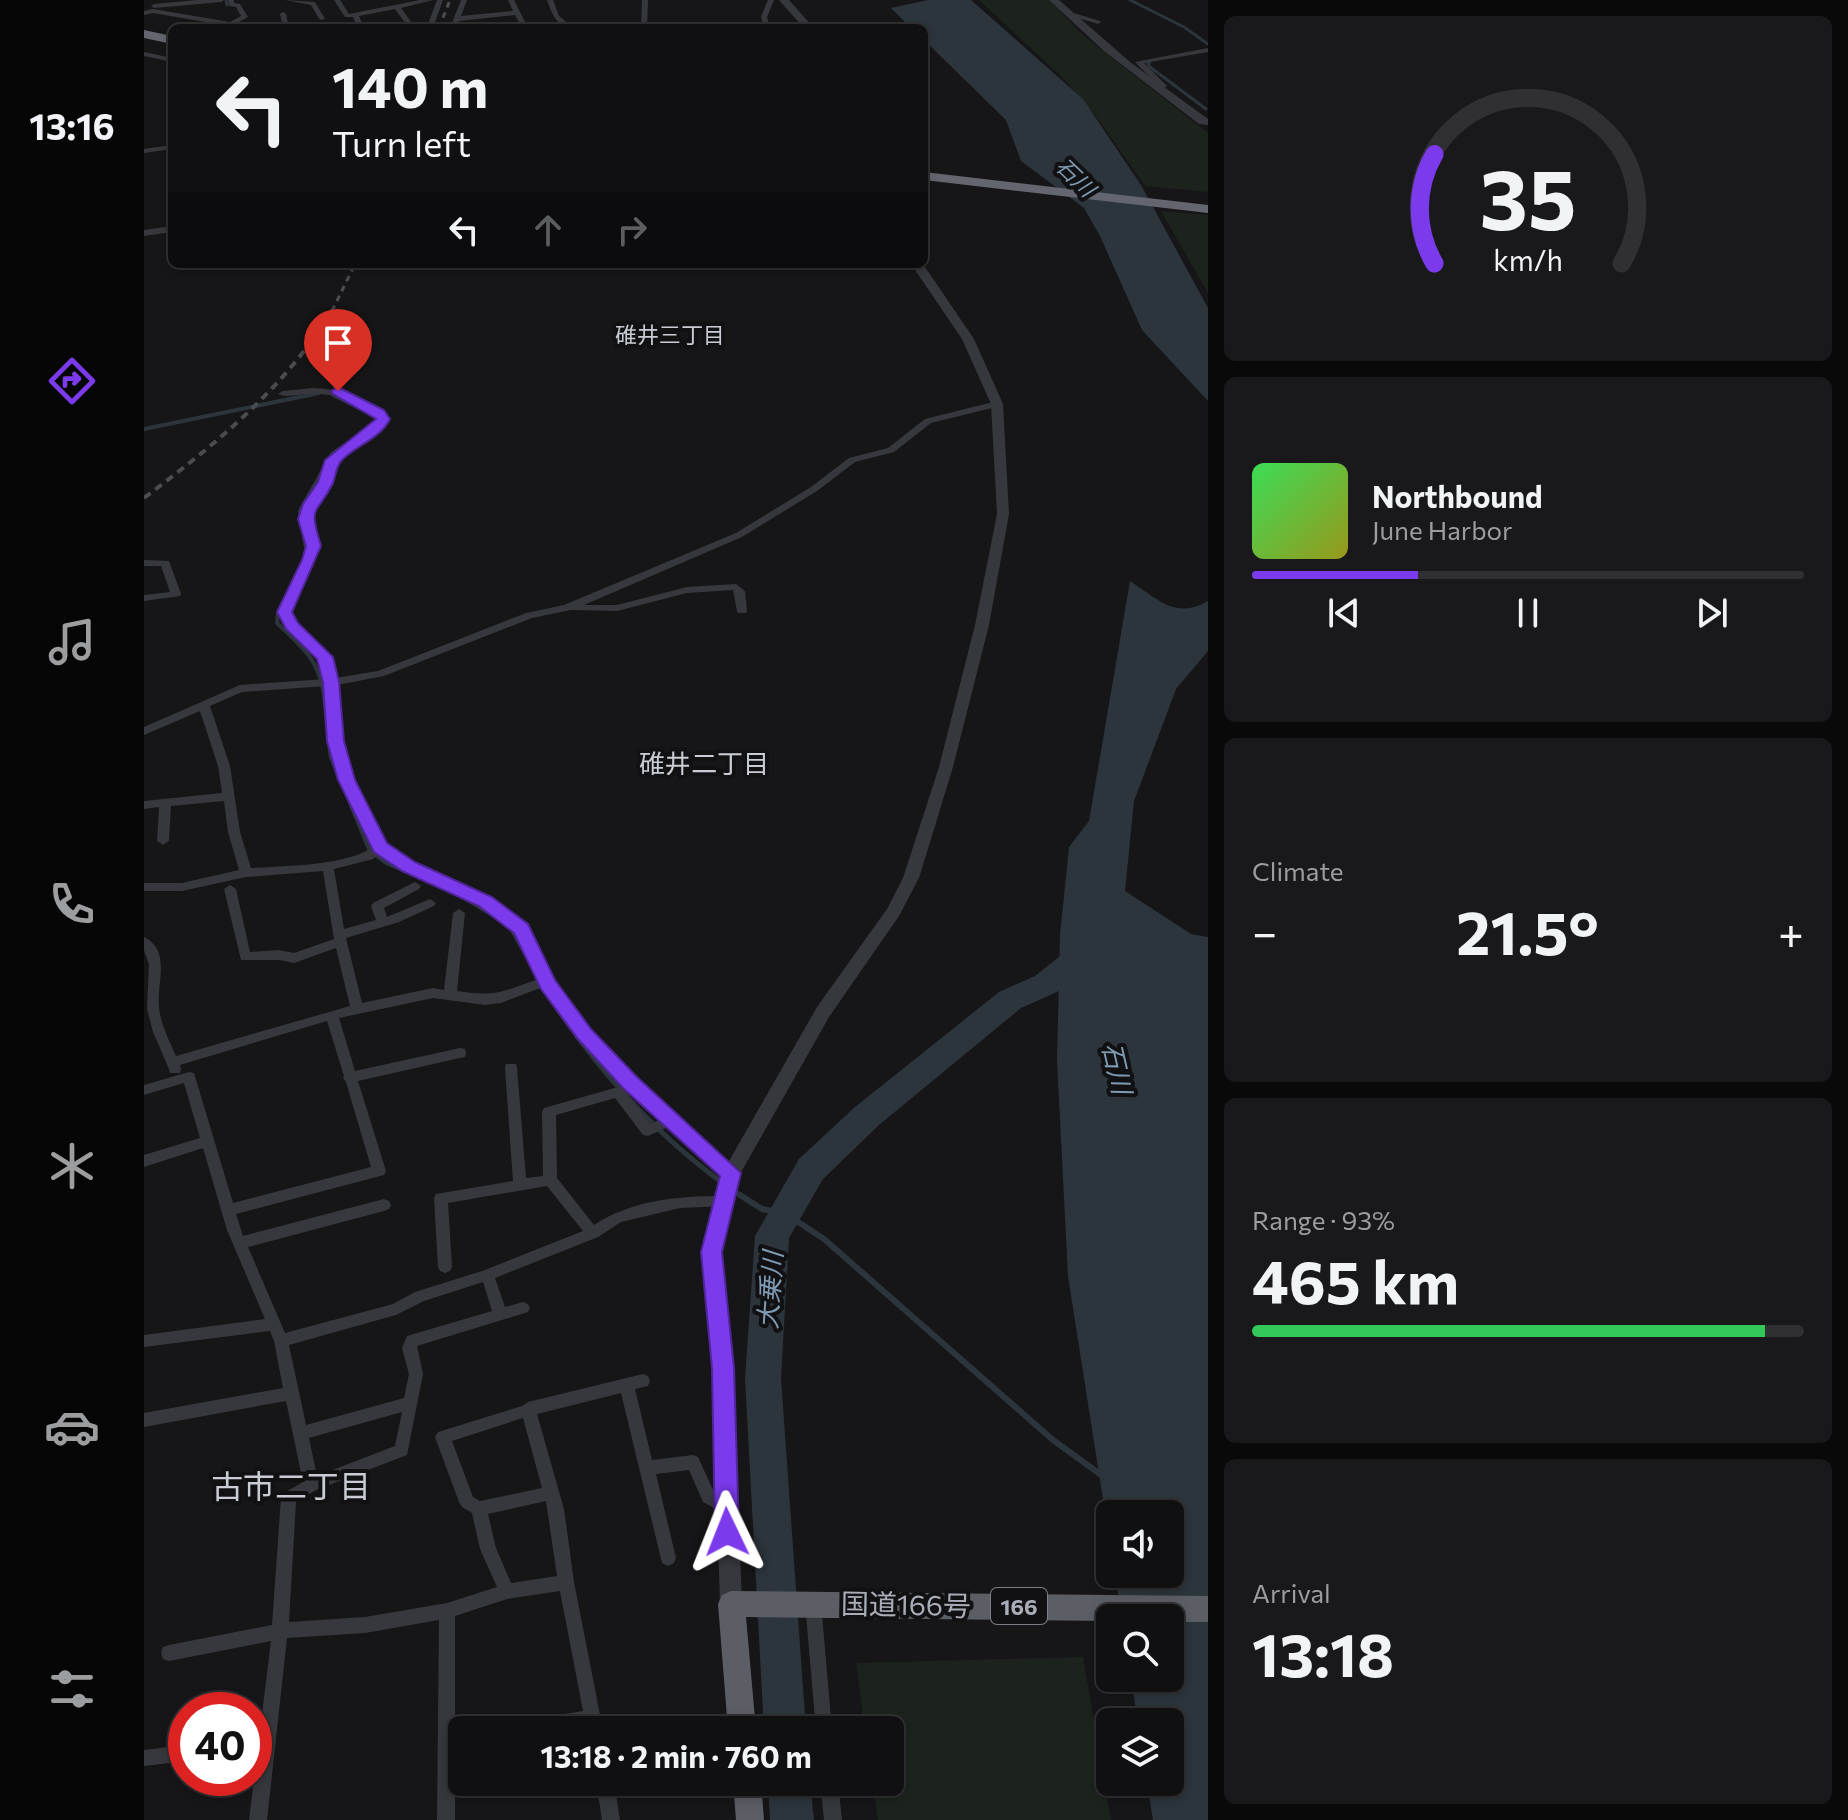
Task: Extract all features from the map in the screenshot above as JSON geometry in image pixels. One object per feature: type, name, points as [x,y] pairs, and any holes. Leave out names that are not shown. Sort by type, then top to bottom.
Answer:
[{"type":"highway","points":[[145,17],[168,28]]},
{"type":"highway","points":[[145,17],[168,37]]},
{"type":"highway","points":[[928,167],[1208,200]]},
{"type":"highway","points":[[928,176],[1208,209]]},
{"type":"highway","points":[[737,1604],[741,1716]]},
{"type":"highway","name":"国道166号","points":[[737,1604],[1208,1609]]},
{"type":"highway","points":[[748,1796],[750,1820]]},
{"type":"street","points":[[145,17],[221,0]]},
{"type":"street","points":[[231,0],[231,5],[238,5],[245,17],[233,23]]},
{"type":"street","points":[[288,0],[313,3],[322,19]]},
{"type":"street","points":[[337,0],[347,16],[430,0]]},
{"type":"street","points":[[368,0],[376,11]]},
{"type":"street","points":[[431,24],[440,0]]},
{"type":"street","points":[[454,24],[464,0]]},
{"type":"street","points":[[511,0],[523,24]]},
{"type":"street","points":[[550,0],[556,17],[566,24]]},
{"type":"street","points":[[644,24],[645,0]]},
{"type":"street","points":[[766,24],[764,17],[771,0]]},
{"type":"street","points":[[784,0],[805,24]]},
{"type":"street","points":[[1054,0],[1160,90],[1206,124]]},
{"type":"street","points":[[397,7],[411,24]]},
{"type":"street","points":[[456,19],[517,13]]},
{"type":"street","points":[[1067,13],[1098,22]]},
{"type":"street","points":[[283,14],[285,24]]},
{"type":"street","points":[[355,15],[359,24]]},
{"type":"street","points":[[145,17],[237,24]]},
{"type":"street","points":[[1160,90],[1163,86],[1139,62],[1208,50]]},
{"type":"street","points":[[144,54],[168,59]]},
{"type":"street","points":[[144,151],[168,148]]},
{"type":"street","points":[[144,233],[168,230]]},
{"type":"street","points":[[737,1604],[726,1508],[723,1368],[711,1252],[722,1202],[731,1173],[823,1012],[893,912],[911,878],[946,767],[979,640],[1003,514],[997,404],[968,339],[920,268]]},
{"type":"street","points":[[283,394],[323,388],[338,391],[379,413],[383,419],[380,425],[332,460],[326,483],[310,504],[306,519],[314,546],[310,560],[284,612],[292,626],[325,657],[331,682],[335,741],[346,780],[380,847],[408,866],[506,914],[521,929],[546,981],[584,1034],[630,1083],[731,1173]]},
{"type":"street","points":[[567,608],[739,535],[814,489],[852,460],[891,450],[928,421],[997,404]]},
{"type":"street","points":[[144,563],[165,563],[176,594],[144,598]]},
{"type":"street","points":[[144,731],[240,689],[331,682],[380,674],[530,615],[567,608],[617,608],[687,590],[736,587],[740,591],[742,611]]},
{"type":"street","points":[[204,705],[230,796],[234,832],[246,873]]},
{"type":"street","points":[[144,805],[230,796]]},
{"type":"street","points":[[163,841],[165,803]]},
{"type":"street","points":[[144,887],[182,887],[246,873],[328,866],[369,856],[380,847]]},
{"type":"street","points":[[328,866],[340,938],[357,1010]]},
{"type":"street","points":[[383,922],[377,906],[415,886]]},
{"type":"street","points":[[230,889],[245,957],[279,955],[294,958],[430,903]]},
{"type":"street","points":[[450,996],[459,913]]},
{"type":"street","points":[[144,942],[150,946],[152,1008],[179,1080]]},
{"type":"street","points":[[173,1062],[332,1016],[433,993],[485,1000],[501,998],[546,981]]},
{"type":"street","points":[[228,1210],[379,1171],[332,1016]]},
{"type":"street","points":[[349,1078],[460,1053]]},
{"type":"street","points":[[511,1068],[520,1185]]},
{"type":"street","points":[[144,1090],[189,1077],[239,1243],[281,1341],[311,1485]]},
{"type":"street","points":[[593,1233],[550,1180],[549,1112],[618,1092],[648,1131],[673,1119]]},
{"type":"street","points":[[144,1161],[208,1141]]},
{"type":"street","points":[[445,1267],[441,1198],[550,1180]]},
{"type":"street","points":[[281,1341],[396,1309],[420,1296],[487,1275],[593,1233],[617,1217],[680,1202],[722,1202]]},
{"type":"street","points":[[239,1243],[384,1205]]},
{"type":"street","points":[[487,1275],[501,1315]]},
{"type":"street","points":[[270,1692],[280,1631],[289,1498],[311,1485],[402,1450],[416,1374],[409,1348],[412,1341],[523,1308]]},
{"type":"street","points":[[144,1341],[275,1324]]},
{"type":"street","points":[[592,1716],[566,1582],[556,1509],[528,1409],[635,1383],[647,1468],[668,1558]]},
{"type":"street","points":[[144,1420],[292,1393]]},
{"type":"street","points":[[300,1433],[411,1403]]},
{"type":"street","points":[[520,1412],[443,1437],[467,1502],[479,1509],[550,1493]]},
{"type":"street","points":[[647,1468],[693,1462],[708,1497],[726,1508]]},
{"type":"street","points":[[479,1509],[488,1549],[507,1591]]},
{"type":"street","points":[[169,1653],[280,1631],[365,1625],[447,1611],[507,1591],[566,1582]]},
{"type":"street","points":[[813,1603],[823,1716]]},
{"type":"street","points":[[446,1820],[447,1611]]},
{"type":"street","points":[[144,1758],[168,1755]]},
{"type":"street","points":[[258,1820],[259,1796]]},
{"type":"street","points":[[607,1796],[611,1820]]},
{"type":"street","points":[[830,1796],[833,1820]]},
{"type":"shaded area","points":[[979,0],[1049,0],[1084,36],[1208,133],[1208,192],[1145,186],[1098,119],[1065,80]]},
{"type":"shaded area","points":[[1161,211],[1208,215],[1208,293]]},
{"type":"shaded area","points":[[1083,1657],[1096,1733],[1096,1796],[1107,1796],[1111,1820],[878,1820],[874,1796],[904,1796],[904,1716],[863,1716],[856,1663]]},
{"type":"water","name":"石川","points":[[928,0],[971,0],[1083,99],[1141,185],[1208,308],[1208,401],[1142,330],[1100,236],[1084,208],[1021,161],[1006,120],[928,44],[928,24],[907,24],[891,8]]},
{"type":"water","name":"石川","points":[[1130,581],[1176,608],[1208,601],[1208,651],[1176,689],[1134,801],[1125,891],[1191,934],[1208,937],[1208,1820],[1153,1820],[1149,1796],[1184,1796],[1184,1708],[1136,1708],[1133,1692],[1184,1692],[1184,1604],[1120,1604],[1117,1588],[1184,1588],[1184,1500],[1103,1500],[1068,1276],[1057,1060],[1060,935],[1069,847],[1089,821]]},
{"type":"waterway","points":[[226,0],[227,5]]},
{"type":"waterway","points":[[1130,0],[1184,27],[1208,44]]},
{"type":"waterway","points":[[1150,62],[1147,62],[1150,67],[1206,109]]},
{"type":"waterway","points":[[144,429],[319,393]]},
{"type":"waterway","points":[[333,395],[378,417]]},
{"type":"waterway","points":[[325,702],[315,666],[304,649],[277,623],[278,613],[307,554],[300,511],[332,454],[372,427]]},
{"type":"waterway","points":[[325,700],[331,756],[370,850],[387,863],[421,877]]},
{"type":"waterway","points":[[459,894],[495,916]]},
{"type":"waterway","points":[[510,926],[529,959]]},
{"type":"waterway","name":"大乗川","points":[[784,1716],[763,1378],[772,1236],[811,1169],[867,1116],[1010,1000],[1046,984],[1089,950]]},
{"type":"waterway","points":[[540,982],[582,1043],[630,1100],[684,1152],[742,1196]]},
{"type":"waterway","points":[[742,1196],[762,1209],[786,1214],[824,1239],[1053,1440],[1104,1477]]},
{"type":"waterway","name":"大乗川","points":[[790,1796],[792,1820]]},
{"type":"railway","points":[[441,24],[450,0]]},
{"type":"railway","points":[[333,309],[353,268]]},
{"type":"railway","points":[[144,498],[248,412],[293,364],[333,309]]},
{"type":"district","name":"碓井三丁目","points":[[670,334]]},
{"type":"district","name":"碓井二丁目","points":[[704,762]]},
{"type":"district","name":"古市二丁目","points":[[291,1485]]},
{"type":"route","points":[[338,391],[379,413],[383,419],[380,425],[332,460],[326,483],[310,504],[306,519],[314,546],[310,560],[284,612],[292,626],[325,657],[331,682],[335,741],[346,780],[380,847],[408,866],[506,914],[521,929],[547,984],[584,1034],[630,1083],[731,1173],[711,1252],[723,1368],[727,1532]]}]
